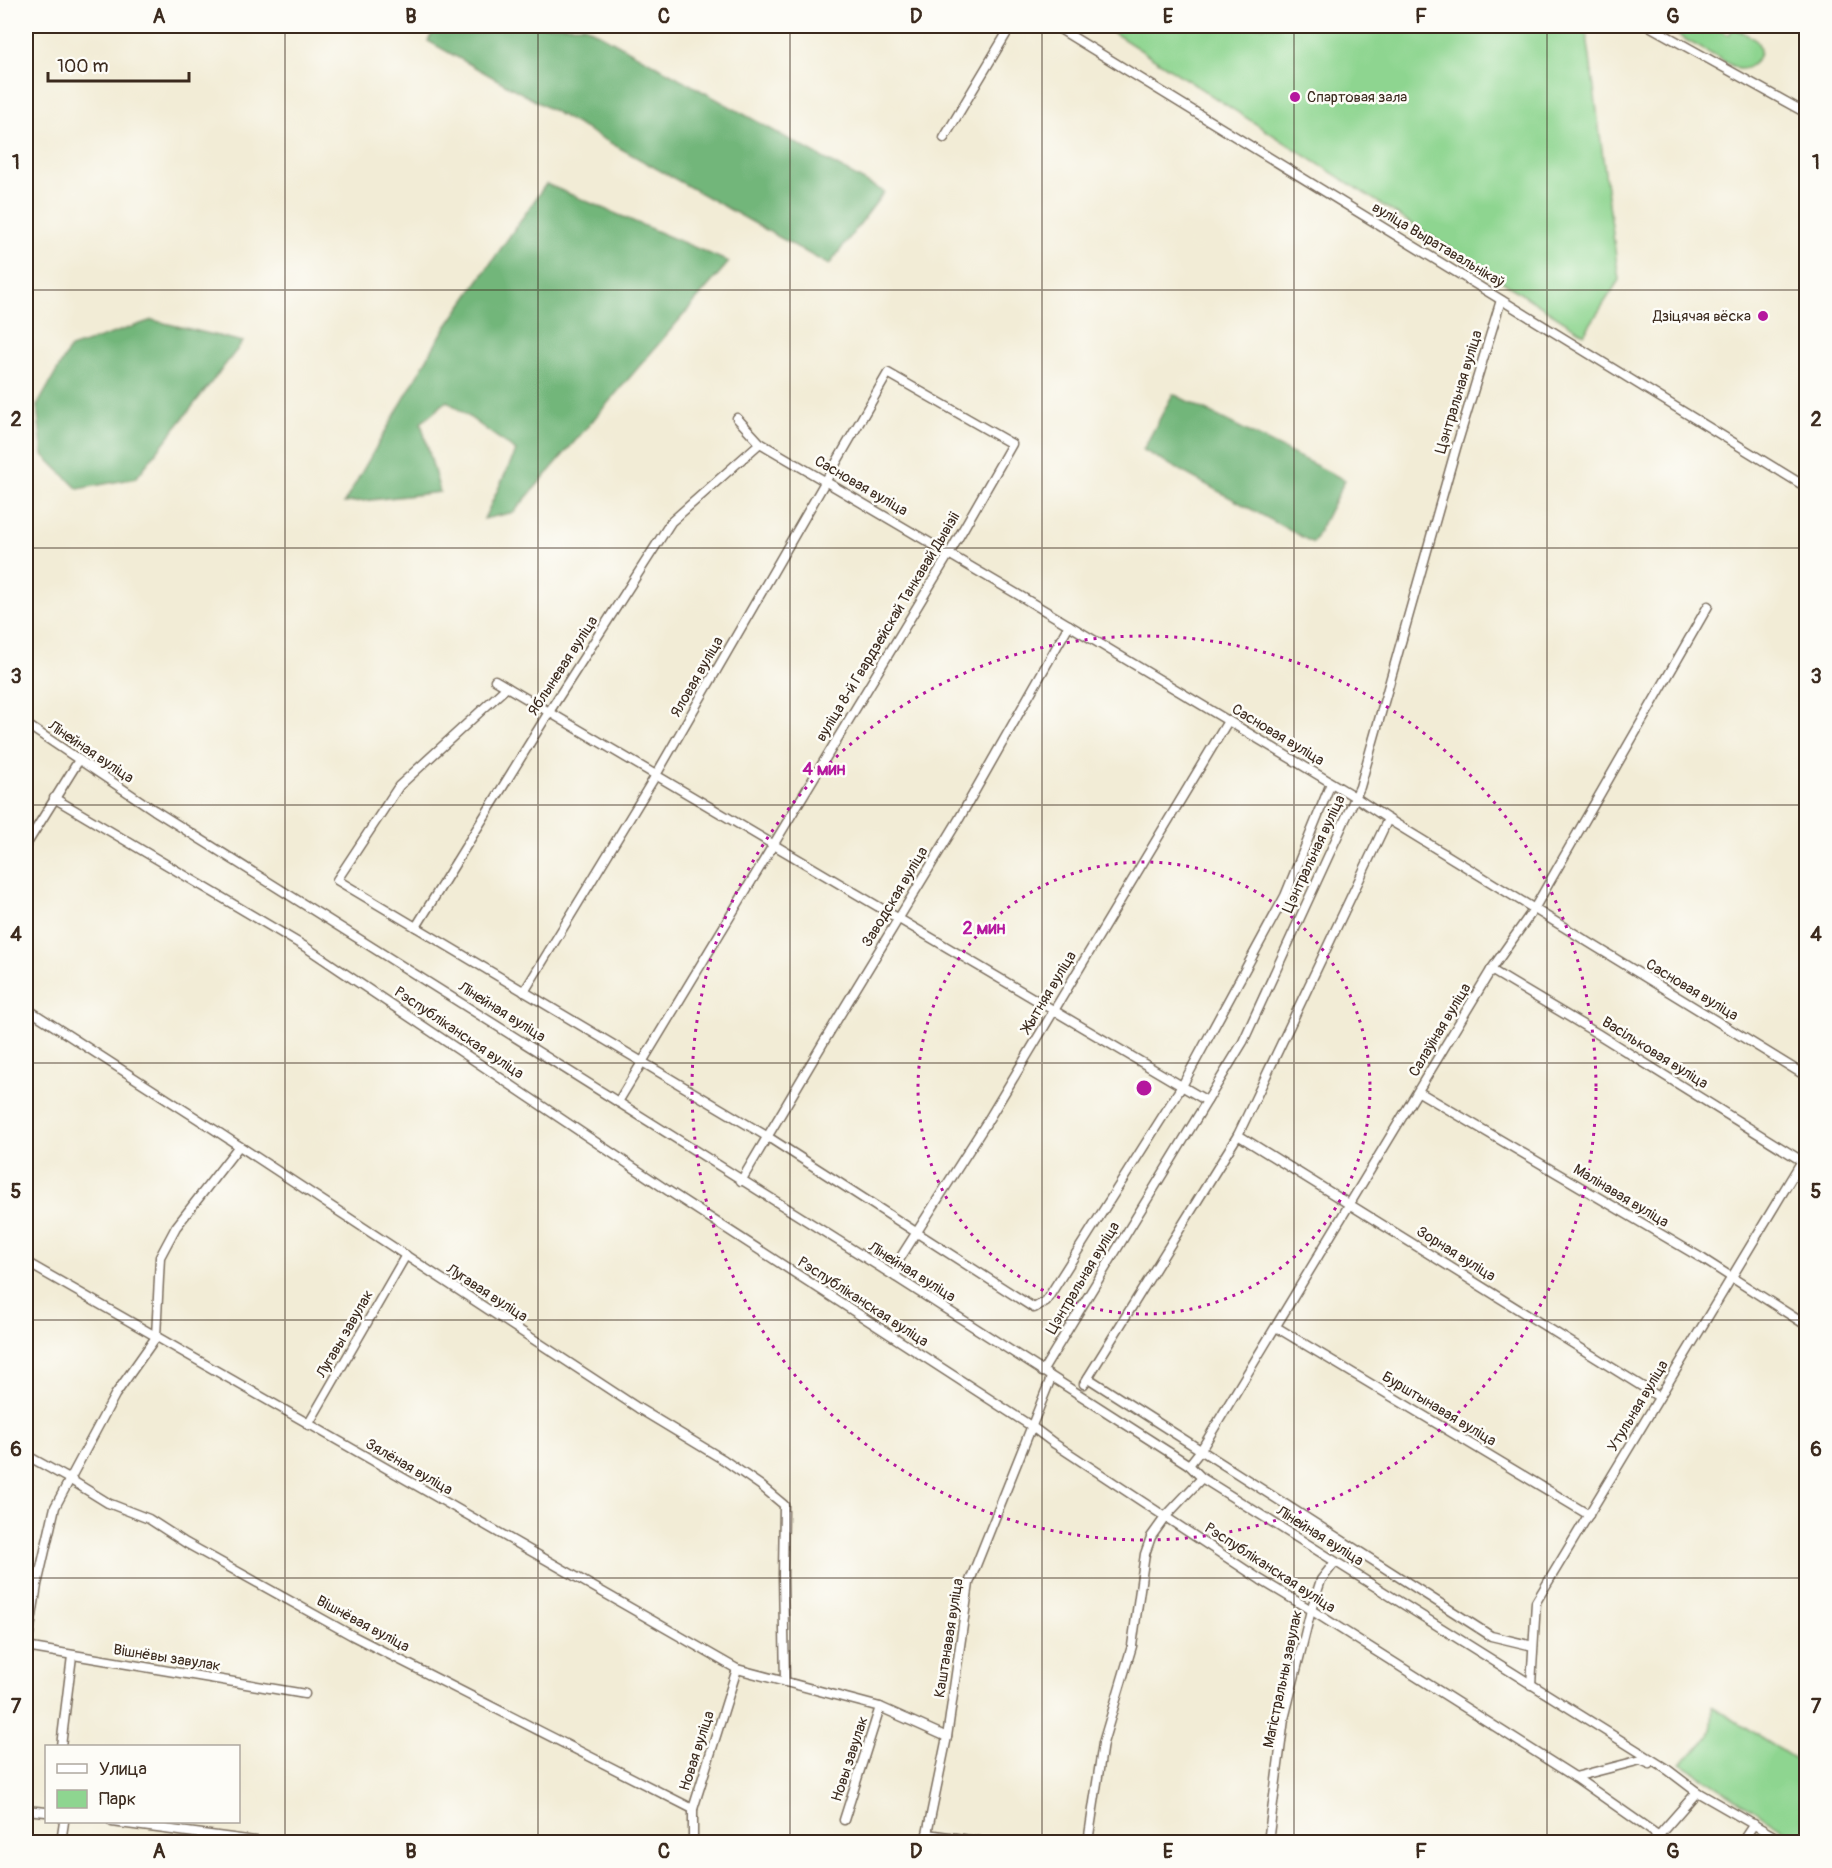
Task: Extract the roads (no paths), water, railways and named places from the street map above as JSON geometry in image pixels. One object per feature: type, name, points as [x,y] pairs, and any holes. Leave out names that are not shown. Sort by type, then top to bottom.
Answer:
[{"type":"street","points":[[944,138],[1011,26]]},
{"type":"street","name":"вуліца Выратавальнікаў","points":[[1055,26],[1806,487]]},
{"type":"street","points":[[1649,26],[1806,113]]},
{"type":"street","name":"Цэнтральная вуліца","points":[[1042,1372],[1243,1042],[1360,787],[1453,459],[1501,300]]},
{"type":"street","name":"вуліца 8-й Гвардзейскай Танкавай Дывізіі","points":[[618,1102],[949,554],[1012,444],[888,373]]},
{"type":"street","name":"Яловая вуліца","points":[[524,992],[656,775],[888,373]]},
{"type":"street","name":"Сасновая вуліца","points":[[737,418],[760,443],[1355,797],[1806,1076]]},
{"type":"street","name":"Яблыневая вуліца","points":[[416,927],[549,712],[671,522],[760,443]]},
{"type":"street","name":"Салаўіная вуліца","points":[[1189,1465],[1276,1327],[1491,970],[1534,909],[1708,606]]},
{"type":"street","name":"Заводская вуліца","points":[[741,1181],[959,819],[1069,625]]},
{"type":"street","points":[[495,680],[1207,1101]]},
{"type":"street","points":[[507,687],[399,786],[337,880],[768,1137],[1034,1308],[1046,1301],[1182,1086],[1285,896],[1331,783]]},
{"type":"street","name":"Жытняя вуліца","points":[[896,1277],[899,1260],[987,1122],[1228,721]]},
{"type":"street","name":"Лінейная вуліца","points":[[26,724],[154,810],[896,1277],[1189,1465],[1202,1478],[1668,1770],[1697,1792],[1784,1842]]},
{"type":"street","points":[[26,845],[79,760]]},
{"type":"street","name":"Рэспубліканская вуліца","points":[[54,798],[307,948],[667,1190],[1031,1426],[1261,1580],[1575,1778],[1656,1839]]},
{"type":"street","points":[[1238,1135],[1388,819]]},
{"type":"street","name":"Васільковая вуліца","points":[[1491,970],[1804,1158]]},
{"type":"street","name":"Лугавая вуліца","points":[[26,1008],[638,1408],[724,1460],[784,1505],[785,1682]]},
{"type":"street","name":"Малінавая вуліца","points":[[1419,1092],[1732,1278],[1806,1325]]},
{"type":"street","name":"Лінейная вуліца","points":[[1238,1135],[1086,1381],[1201,1449],[1491,1636],[1533,1646]]},
{"type":"street","name":"Зорная вуліца","points":[[1238,1135],[1659,1397]]},
{"type":"street","points":[[26,1647],[37,1585],[56,1507],[115,1395],[156,1337],[160,1257],[176,1227],[238,1146]]},
{"type":"street","name":"Утульная вуліца","points":[[1531,1685],[1536,1602],[1804,1158]]},
{"type":"street","name":"Лугавы завулак","points":[[308,1425],[406,1255]]},
{"type":"street","name":"Зялёная вуліца","points":[[26,1262],[737,1669],[880,1707],[947,1737]]},
{"type":"street","name":"Бурштынавая вуліца","points":[[1276,1327],[1588,1515]]},
{"type":"street","name":"Каштанавая вуліца","points":[[921,1842],[927,1834],[947,1737],[969,1583],[1051,1378]]},
{"type":"street","name":"Вішнёвая вуліца","points":[[26,1455],[108,1503],[149,1519],[186,1543],[352,1636],[693,1809]]},
{"type":"street","points":[[1088,1842],[1103,1743],[1132,1646],[1145,1554],[1151,1537],[1166,1516],[1202,1478]]},
{"type":"street","name":"Магістральны завулак","points":[[1268,1842],[1284,1719],[1311,1610],[1321,1580],[1335,1562]]},
{"type":"street","name":"Вішнёвы завулак","points":[[26,1647],[304,1694]]},
{"type":"street","points":[[61,1745],[72,1656]]},
{"type":"street","name":"Новая вуліца","points":[[693,1842],[693,1809],[737,1669]]},
{"type":"street","name":"Новы завулак","points":[[844,1820],[880,1707]]},
{"type":"street","points":[[1575,1778],[1641,1760],[1668,1770]]},
{"type":"street","points":[[1656,1839],[1697,1792]]},
{"type":"street","points":[[26,1810],[45,1812]]},
{"type":"street","points":[[61,1842],[64,1823]]},
{"type":"street","points":[[126,1823],[263,1842]]},
{"type":"street","points":[[1742,1842],[1754,1824]]},
{"type":"street","points":[[927,1834],[985,1842]]},
{"type":"place","name":"Спартовая зала","points":[[1295,97]]},
{"type":"place","name":"Дзіцячая вёска","points":[[1763,316]]}]
